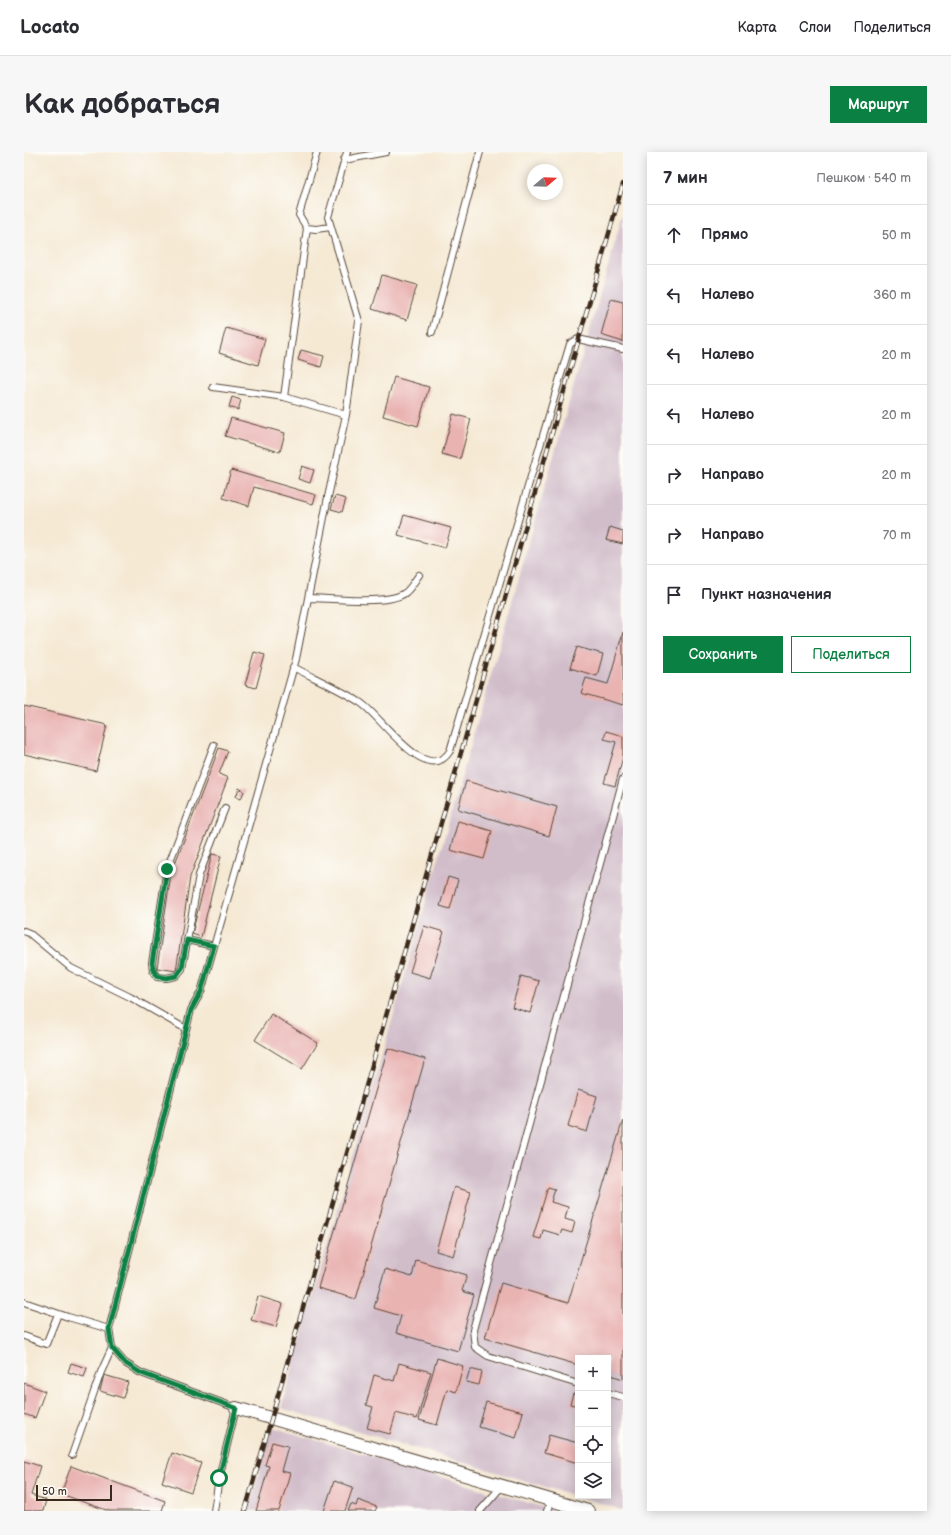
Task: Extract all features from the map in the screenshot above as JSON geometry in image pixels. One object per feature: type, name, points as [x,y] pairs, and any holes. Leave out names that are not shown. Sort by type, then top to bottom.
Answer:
[{"type":"street","points":[[236,1408],[502,1486],[549,1506],[588,1511]]},
{"type":"lane","points":[[284,397],[307,228],[299,215],[317,152]]},
{"type":"lane","points":[[214,1511],[219,1478],[236,1408],[141,1373],[125,1363],[112,1348],[109,1329],[191,1010],[201,992],[293,667],[346,415],[359,321],[328,217],[346,152]]},
{"type":"lane","points":[[344,160],[386,152]]},
{"type":"lane","points":[[432,332],[480,152]]},
{"type":"lane","points":[[307,228],[316,229],[331,227]]},
{"type":"lane","points":[[293,667],[362,704],[412,753],[429,762],[438,762],[446,758],[450,751],[570,344],[578,339],[623,350]]},
{"type":"lane","points":[[213,387],[284,397],[346,415]]},
{"type":"lane","points":[[308,598],[373,600],[395,597],[406,593],[419,575]]},
{"type":"lane","points":[[214,745],[167,869],[152,963],[157,976],[166,978],[176,976],[182,968],[199,875],[225,808]]},
{"type":"lane","points":[[575,1383],[488,1356],[475,1347],[473,1330],[623,779]]},
{"type":"lane","points":[[24,931],[29,933],[71,968],[130,997],[186,1029]]},
{"type":"lane","points":[[187,940],[214,946]]},
{"type":"lane","points":[[24,1302],[109,1329]]},
{"type":"lane","points":[[24,1336],[46,1344],[58,1314]]},
{"type":"lane","points":[[72,1455],[101,1372],[112,1348]]},
{"type":"lane","points":[[611,1394],[623,1398]]},
{"type":"lane","points":[[480,1511],[502,1486]]},
{"type":"shaded area","points":[[623,214],[623,1510],[586,1499],[611,1499],[611,1355],[575,1355],[575,1496],[281,1408]]},
{"type":"shaded area","points":[[272,1427],[556,1511],[248,1511]]},
{"type":"building","points":[[382,275],[417,285],[407,320],[372,309]]},
{"type":"building","points":[[611,299],[623,302],[623,342],[601,335]]},
{"type":"building","points":[[226,328],[265,339],[258,365],[219,353]]},
{"type":"building","points":[[301,350],[324,356],[321,367],[298,360]]},
{"type":"building","points":[[394,377],[429,387],[418,426],[383,416]]},
{"type":"building","points":[[232,397],[241,400],[238,410],[229,407]]},
{"type":"building","points":[[453,414],[471,419],[460,459],[442,454]]},
{"type":"building","points":[[231,418],[285,433],[280,452],[225,436]]},
{"type":"building","points":[[302,466],[314,470],[310,483],[298,479]]},
{"type":"building","points":[[231,470],[316,495],[313,504],[254,487],[249,506],[223,498]]},
{"type":"building","points":[[335,496],[346,499],[342,512],[331,509]]},
{"type":"building","points":[[404,515],[451,528],[445,548],[398,535]]},
{"type":"building","points":[[610,527],[623,531],[623,544],[606,540]]},
{"type":"building","points":[[623,632],[623,705],[581,693],[586,678],[608,684]]},
{"type":"building","points":[[577,647],[603,654],[597,676],[570,668]]},
{"type":"building","points":[[254,652],[265,655],[256,688],[245,685]]},
{"type":"building","points":[[24,706],[107,725],[96,771],[24,754]]},
{"type":"building","points":[[606,731],[623,736],[623,757],[615,786],[604,783],[616,742],[604,739]]},
{"type":"building","points":[[219,748],[228,751],[219,774],[228,778],[190,877],[176,971],[157,968],[171,874]]},
{"type":"building","points":[[466,781],[557,807],[549,836],[458,809]]},
{"type":"building","points":[[239,788],[244,791],[241,799],[236,797]]},
{"type":"building","points":[[458,821],[492,831],[484,859],[450,850]]},
{"type":"building","points":[[212,854],[221,856],[201,937],[192,934]]},
{"type":"building","points":[[448,877],[458,880],[450,909],[440,906]]},
{"type":"building","points":[[424,926],[444,932],[430,978],[410,972]]},
{"type":"building","points":[[521,976],[539,981],[530,1013],[512,1007]]},
{"type":"building","points":[[271,1014],[318,1043],[302,1069],[255,1040]]},
{"type":"building","points":[[388,1048],[425,1059],[356,1299],[318,1288]]},
{"type":"building","points":[[578,1090],[597,1096],[587,1132],[568,1126]]},
{"type":"building","points":[[623,1120],[623,1379],[611,1375],[611,1355],[575,1355],[575,1364],[485,1338],[501,1283],[568,1303]]},
{"type":"building","points":[[454,1187],[471,1192],[453,1256],[436,1251]]},
{"type":"building","points":[[548,1187],[555,1189],[551,1202],[568,1207],[565,1219],[575,1222],[572,1233],[562,1230],[560,1235],[543,1230],[541,1239],[533,1237]]},
{"type":"building","points":[[416,1260],[467,1275],[462,1291],[474,1295],[458,1351],[396,1333],[401,1316],[374,1308],[385,1269],[412,1277]]},
{"type":"building","points":[[258,1296],[283,1304],[276,1327],[251,1320]]},
{"type":"building","points":[[437,1358],[463,1366],[456,1392],[447,1389],[437,1425],[419,1420]]},
{"type":"building","points":[[71,1363],[87,1368],[84,1377],[68,1372]]},
{"type":"building","points":[[399,1363],[431,1372],[417,1419],[396,1413],[390,1434],[367,1428],[373,1407],[366,1405],[374,1375],[394,1381]]},
{"type":"building","points":[[470,1369],[482,1372],[479,1385],[466,1382]]},
{"type":"building","points":[[104,1375],[128,1382],[123,1398],[100,1391]]},
{"type":"building","points":[[24,1383],[45,1391],[35,1418],[24,1414]]},
{"type":"building","points":[[573,1394],[575,1394],[575,1405],[570,1404]]},
{"type":"building","points":[[486,1402],[523,1412],[516,1438],[479,1427]]},
{"type":"building","points":[[549,1435],[575,1442],[575,1462],[544,1453]]},
{"type":"building","points":[[272,1442],[288,1446],[281,1471],[290,1473],[279,1511],[256,1511],[269,1466],[265,1465]]},
{"type":"building","points":[[172,1453],[201,1463],[191,1492],[162,1482]]},
{"type":"building","points":[[24,1461],[40,1466],[31,1495],[46,1500],[43,1511],[24,1511]]},
{"type":"building","points":[[71,1466],[165,1501],[162,1511],[109,1511],[61,1494]]},
{"type":"building","points":[[334,1481],[353,1487],[345,1511],[324,1511]]},
{"type":"building","points":[[358,1500],[377,1507],[375,1511],[348,1511],[351,1504],[356,1506]]},
{"type":"railway","points":[[245,1511],[623,184]]},
{"type":"route","points":[[167,869],[152,963],[157,976],[166,978],[176,976],[182,968],[187,940],[214,946],[201,992],[191,1010],[109,1329],[112,1348],[125,1363],[141,1373],[236,1408],[219,1478]]}]
